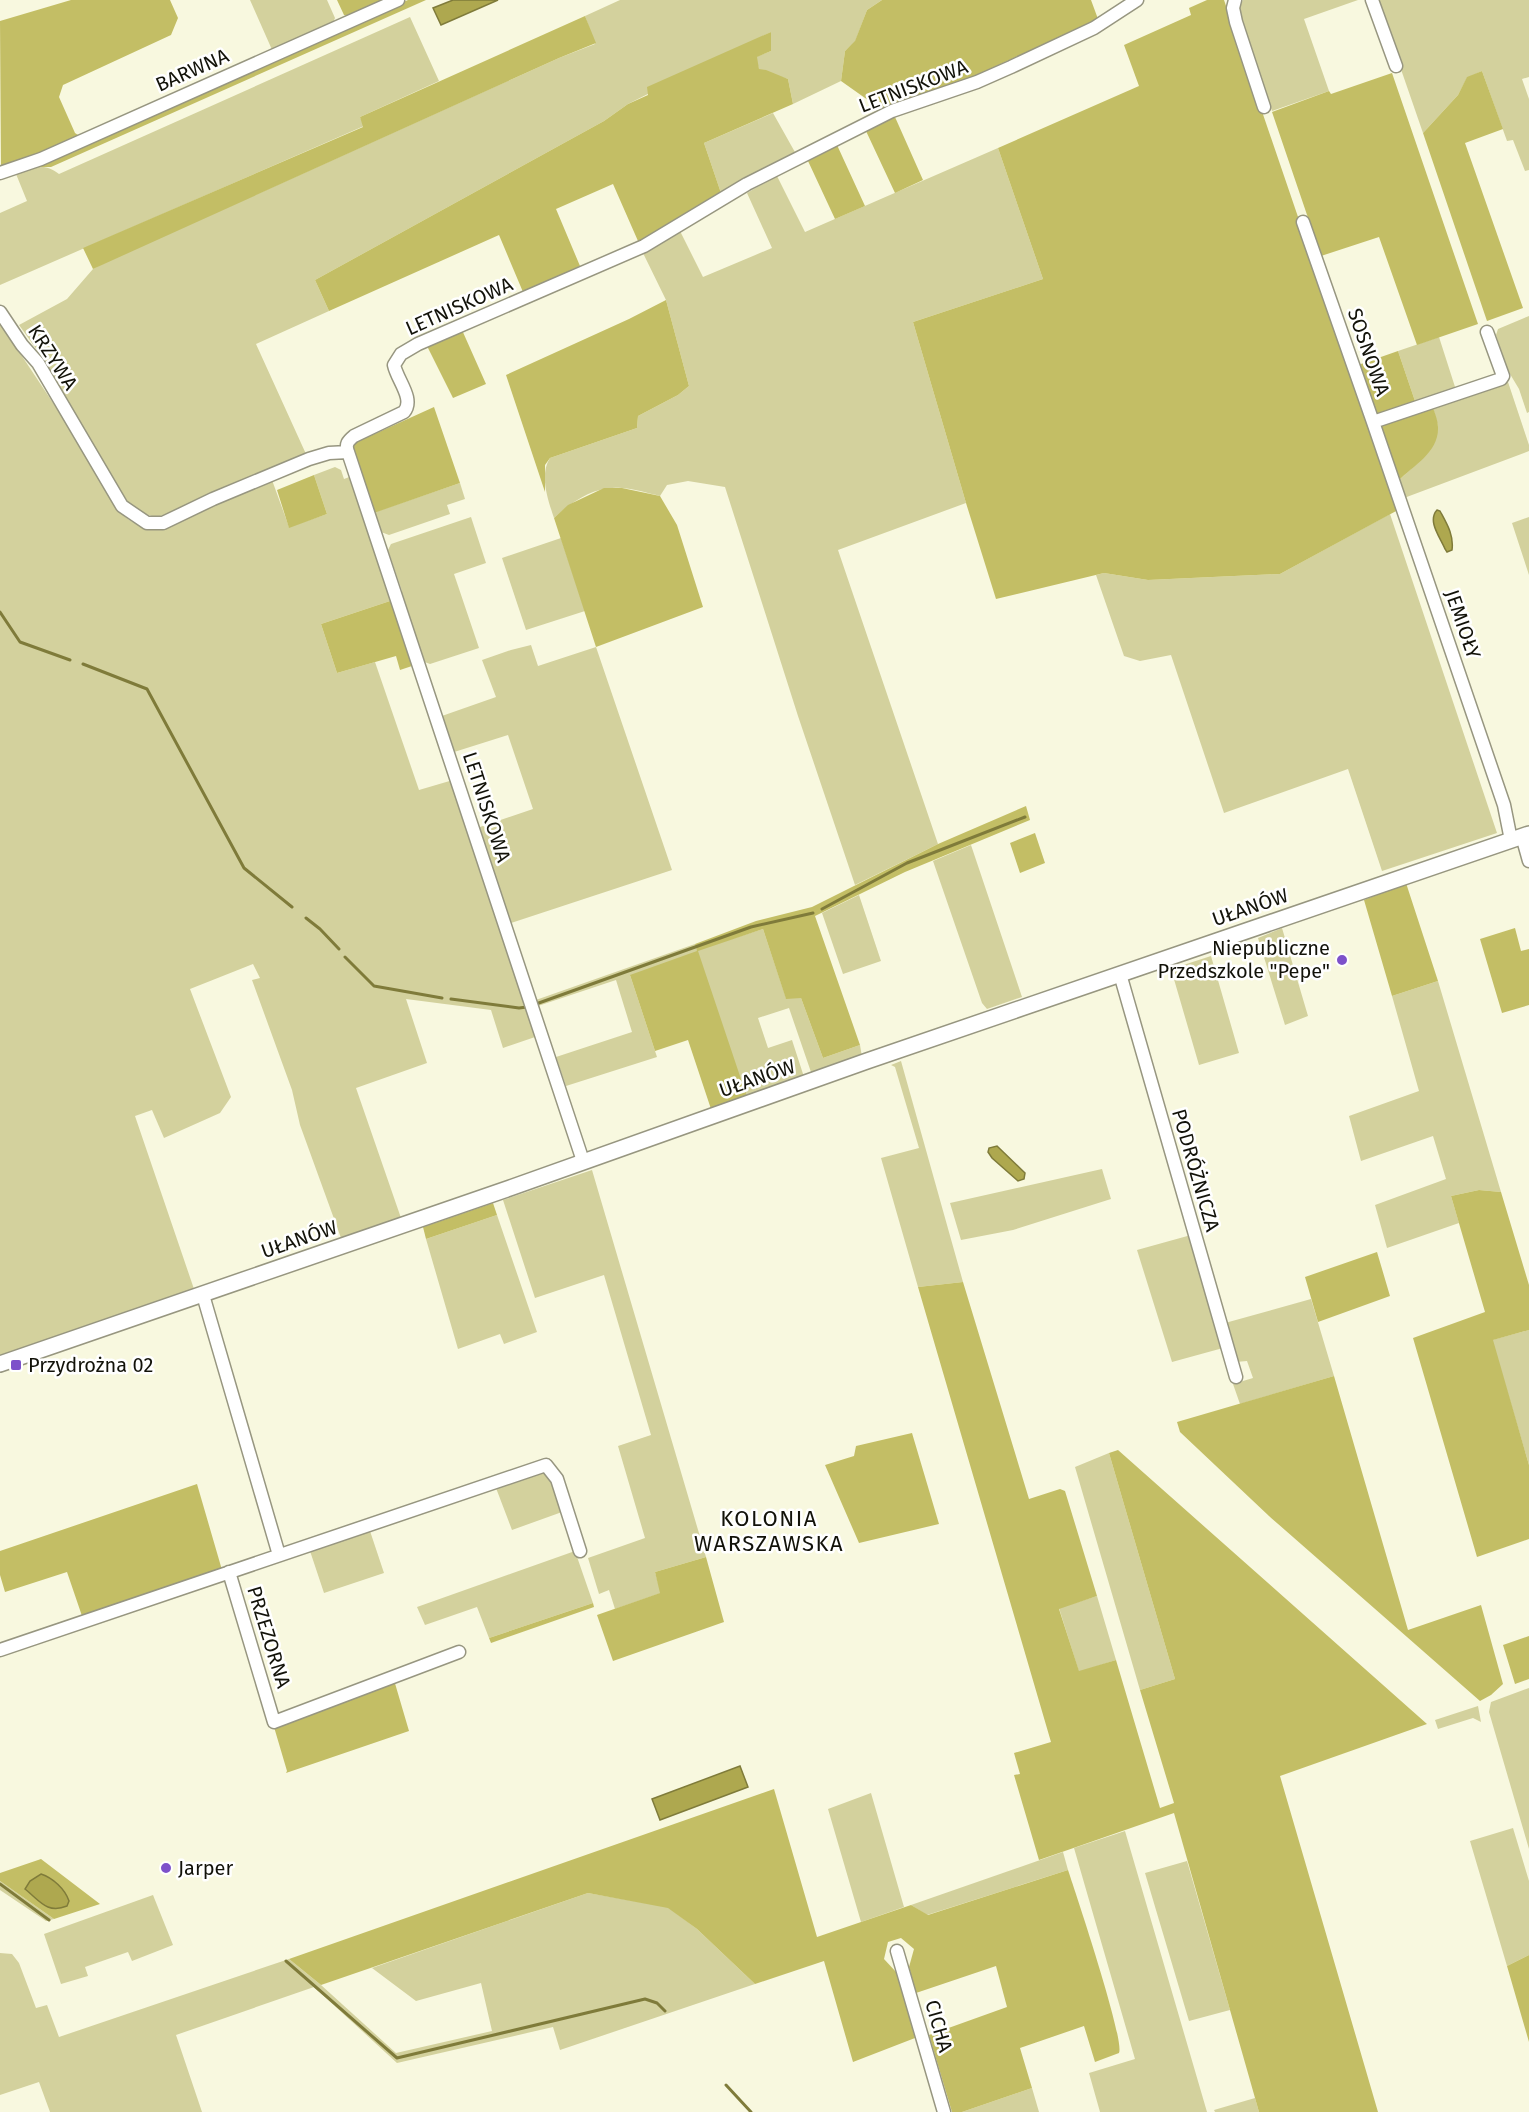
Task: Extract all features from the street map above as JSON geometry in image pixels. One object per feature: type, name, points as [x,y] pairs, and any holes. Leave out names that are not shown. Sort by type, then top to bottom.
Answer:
[{"type":"street","name":"BARWNA","points":[[0,173],[41,159],[398,0]]},
{"type":"street","name":"LETNISKOWA","points":[[583,1161],[346,447],[347,442],[354,436],[405,412],[409,407],[409,401],[394,365],[401,354],[418,344],[644,246],[747,184],[882,117],[977,82],[1094,28],[1137,0]]},
{"type":"street","points":[[1235,0],[1233,9],[1236,22],[1264,107]]},
{"type":"street","points":[[1372,0],[1396,66]]},
{"type":"street","name":"SOSNOWA","points":[[1303,222],[1373,422],[1501,379],[1503,376],[1487,332]]},
{"type":"street","name":"KRZYWA","points":[[0,312],[22,345],[38,363],[122,506],[147,523],[163,523],[213,499],[309,459],[329,453],[348,452]]},
{"type":"street","name":"JEMIOŁY","points":[[1373,422],[1504,805],[1521,837],[1529,861]]},
{"type":"street","name":"UŁANÓW","points":[[0,1364],[1120,974],[1521,837]]},
{"type":"street","name":"PODRÓŻNICZA","points":[[1120,974],[1236,1377]]},
{"type":"street","points":[[202,1295],[279,1555]]},
{"type":"street","points":[[229,1572],[546,1465],[557,1479],[580,1551]]},
{"type":"street","name":"PRZEZORNA","points":[[0,1650],[229,1572],[274,1722],[459,1652]]},
{"type":"street","name":"CICHA","points":[[897,1951],[944,2112]]},
{"type":"shaded area","points":[[71,0],[170,0],[178,18],[171,35],[63,85],[59,97],[75,133],[81,137],[32,159],[20,160],[1,168],[0,21]]},
{"type":"shaded area","points":[[250,0],[327,0],[335,18],[332,25],[273,52]]},
{"type":"shaded area","points":[[337,0],[389,0],[351,17],[344,15]]},
{"type":"shaded area","points":[[408,0],[426,0],[51,167],[34,167]]},
{"type":"shaded area","points":[[453,0],[498,0],[441,25],[433,8]]},
{"type":"shaded area","points":[[620,0],[882,0],[867,10],[855,42],[845,51],[841,81],[793,104],[788,79],[759,70],[756,57],[771,51],[771,32],[628,104],[604,121],[315,280],[329,311],[256,344],[306,454],[165,515],[155,517],[139,512],[128,502],[77,422],[42,357],[19,325],[67,299],[93,269],[104,263],[559,58],[595,44],[585,16]]},
{"type":"shaded area","points":[[882,0],[1091,0],[1098,19],[964,81],[882,110],[841,81],[845,51],[855,41],[867,10]]},
{"type":"shaded area","points":[[1207,0],[1224,0],[1398,510],[1280,574],[1148,580],[1104,573],[996,599],[913,322],[1043,279],[998,148],[1139,86],[1124,45],[1191,15],[1189,8]]},
{"type":"shaded area","points":[[1243,0],[1358,0],[1304,19],[1329,91],[1272,111],[1237,12]]},
{"type":"shaded area","points":[[1377,0],[1529,0],[1529,77],[1522,79],[1529,99],[1529,170],[1525,171],[1513,140],[1507,141],[1482,71],[1467,78],[1458,95],[1423,133]]},
{"type":"shaded area","points":[[585,16],[596,43],[93,269],[83,248],[363,127],[360,117]]},
{"type":"shaded area","points":[[410,17],[439,81],[360,117],[364,126],[0,285],[0,213],[27,201],[16,174],[27,169],[43,167],[59,174]]},
{"type":"shaded area","points":[[771,32],[771,51],[757,57],[759,69],[788,79],[793,104],[704,143],[721,193],[646,240],[638,241],[613,184],[556,209],[580,266],[523,292],[499,235],[329,311],[315,280],[604,121],[628,104],[648,95],[647,87]]},
{"type":"shaded area","points":[[1482,71],[1503,129],[1465,143],[1523,308],[1487,321],[1423,133],[1458,95],[1467,77]]},
{"type":"shaded area","points":[[1392,73],[1478,324],[1417,345],[1379,237],[1321,256],[1272,112],[1329,91],[1331,94]]},
{"type":"shaded area","points":[[773,113],[796,154],[721,193],[704,143]]},
{"type":"shaded area","points":[[895,117],[923,180],[895,193],[866,131]]},
{"type":"shaded area","points":[[837,145],[865,206],[835,219],[808,161]]},
{"type":"shaded area","points":[[998,148],[1043,279],[913,322],[966,503],[838,550],[938,844],[855,885],[725,487],[688,481],[667,485],[660,496],[627,489],[603,489],[577,500],[554,518],[546,488],[545,472],[550,458],[637,428],[638,416],[678,395],[689,386],[666,300],[643,253],[680,231],[703,277],[772,248],[747,193],[777,176],[805,232]]},
{"type":"shaded area","points":[[666,300],[689,386],[678,395],[638,416],[637,428],[550,458],[545,465],[545,492],[506,375]]},
{"type":"shaded area","points":[[1529,316],[1529,412],[1527,413],[1519,389],[1507,369],[1496,335],[1498,329]]},
{"type":"shaded area","points":[[0,323],[69,427],[120,512],[138,524],[159,530],[272,480],[289,527],[327,514],[314,475],[335,467],[341,470],[344,479],[352,476],[393,600],[321,624],[337,673],[375,662],[419,790],[453,780],[538,1036],[503,1048],[491,1010],[406,999],[427,1063],[356,1088],[401,1218],[341,1238],[300,1125],[292,1090],[252,980],[260,978],[253,964],[190,989],[231,1097],[220,1113],[164,1138],[152,1110],[135,1116],[194,1289],[0,1357]]},
{"type":"shaded area","points":[[462,330],[486,384],[453,398],[427,346]]},
{"type":"shaded area","points":[[1439,337],[1456,390],[1416,404],[1398,351]]},
{"type":"shaded area","points":[[1398,351],[1416,404],[1376,418],[1358,365]]},
{"type":"shaded area","points":[[1508,382],[1529,451],[1404,498],[1398,481],[1411,469],[1438,426],[1433,408]]},
{"type":"shaded area","points":[[434,407],[460,483],[371,514],[348,446]]},
{"type":"shaded area","points":[[1433,408],[1438,427],[1434,444],[1430,451],[1398,481],[1379,427]]},
{"type":"shaded area","points":[[314,475],[327,514],[289,528],[277,490]]},
{"type":"shaded area","points":[[460,483],[465,499],[447,505],[450,514],[389,535],[381,532],[375,512]]},
{"type":"shaded area","points":[[604,488],[622,488],[660,496],[677,525],[703,607],[596,647],[554,518],[568,505]]},
{"type":"shaded area","points":[[1437,510],[1440,511],[1451,534],[1452,550],[1447,552],[1434,524],[1434,514]]},
{"type":"shaded area","points":[[1390,514],[1497,833],[1382,871],[1348,769],[1224,813],[1171,655],[1140,661],[1124,656],[1096,575],[1104,573],[1148,580],[1280,574]]},
{"type":"shaded area","points":[[471,517],[486,563],[454,574],[479,648],[430,664],[422,661],[398,592],[402,591],[388,550],[391,544]]},
{"type":"shaded area","points":[[1529,517],[1529,575],[1512,523]]},
{"type":"shaded area","points":[[561,538],[585,611],[526,630],[502,558]]},
{"type":"shaded area","points":[[393,600],[415,665],[400,670],[396,656],[337,673],[321,624]]},
{"type":"shaded area","points":[[531,645],[538,666],[596,647],[672,870],[508,924],[477,828],[533,809],[508,735],[451,753],[439,717],[496,697],[482,660]]},
{"type":"shaded area","points":[[1026,806],[1030,820],[905,872],[815,916],[860,1045],[823,1058],[801,998],[786,999],[763,929],[698,951],[747,1097],[711,1109],[688,1040],[655,1051],[630,975],[697,951],[695,944],[756,921],[812,907],[938,844]]},
{"type":"shaded area","points":[[1035,833],[1045,863],[1020,873],[1010,843]]},
{"type":"shaded area","points":[[971,845],[1022,997],[987,1009],[982,1003],[933,861]]},
{"type":"shaded area","points":[[1406,883],[1438,981],[1392,996],[1364,900]]},
{"type":"shaded area","points":[[859,895],[881,961],[843,974],[822,913]]},
{"type":"shaded area","points":[[1282,928],[1308,1016],[1285,1025],[1258,938]]},
{"type":"shaded area","points":[[1515,928],[1521,951],[1529,949],[1529,1005],[1502,1013],[1480,939]]},
{"type":"shaded area","points":[[763,929],[786,998],[801,998],[823,1058],[860,1045],[862,1057],[812,1075],[789,1008],[758,1018],[768,1048],[792,1040],[804,1077],[747,1097],[630,975],[657,1057],[566,1086],[556,1057],[632,1032],[616,980],[535,1007],[533,1001],[695,944],[697,950]]},
{"type":"shaded area","points":[[1211,956],[1239,1053],[1199,1065],[1171,969]]},
{"type":"shaded area","points":[[1438,981],[1501,1192],[1479,1190],[1451,1196],[1459,1223],[1387,1248],[1375,1205],[1446,1179],[1433,1136],[1361,1161],[1349,1116],[1419,1091],[1392,996]]},
{"type":"shaded area","points":[[901,1061],[963,1282],[918,1287],[881,1158],[919,1148],[895,1067],[891,1065]]},
{"type":"shaded area","points":[[997,1146],[1025,1173],[1024,1179],[1018,1181],[992,1158],[988,1152],[989,1148]]},
{"type":"shaded area","points":[[1102,1169],[1111,1199],[1013,1230],[961,1240],[950,1203]]},
{"type":"shaded area","points":[[592,1170],[706,1557],[655,1572],[661,1593],[615,1609],[609,1590],[599,1594],[588,1558],[645,1538],[618,1446],[651,1435],[604,1275],[535,1298],[503,1200]]},
{"type":"shaded area","points":[[1479,1190],[1501,1192],[1529,1285],[1529,1330],[1493,1340],[1529,1465],[1529,1539],[1477,1557],[1413,1338],[1485,1312],[1451,1196]]},
{"type":"shaded area","points":[[493,1203],[497,1215],[426,1239],[423,1227]]},
{"type":"shaded area","points":[[497,1215],[537,1332],[504,1344],[500,1334],[458,1349],[426,1239]]},
{"type":"shaded area","points":[[1191,1235],[1223,1348],[1172,1362],[1137,1250]]},
{"type":"shaded area","points":[[1377,1252],[1390,1296],[1318,1322],[1305,1277]]},
{"type":"shaded area","points":[[963,1282],[1029,1499],[1060,1489],[1065,1491],[1097,1596],[1059,1609],[1079,1671],[1116,1660],[1160,1808],[1174,1803],[1140,1690],[1175,1679],[1109,1453],[1118,1450],[1427,1724],[1280,1776],[1378,2112],[1259,2112],[1174,1813],[1039,1860],[1014,1775],[1020,1774],[1014,1753],[1051,1742],[918,1287]]},
{"type":"shaded area","points":[[1311,1299],[1334,1376],[1240,1404],[1233,1384],[1253,1378],[1247,1361],[1236,1362],[1225,1323]]},
{"type":"shaded area","points":[[1529,1330],[1529,1465],[1492,1340]]},
{"type":"shaded area","points":[[1334,1376],[1408,1630],[1481,1605],[1503,1684],[1480,1701],[1269,1516],[1180,1432],[1177,1422]]},
{"type":"shaded area","points":[[912,1433],[939,1524],[859,1543],[825,1465],[854,1456],[856,1446]]},
{"type":"shaded area","points":[[1109,1453],[1175,1679],[1140,1690],[1075,1467]]},
{"type":"shaded area","points":[[543,1472],[550,1475],[562,1512],[512,1530],[496,1488]]},
{"type":"shaded area","points":[[197,1484],[222,1570],[82,1616],[67,1572],[5,1592],[0,1575],[0,1551]]},
{"type":"shaded area","points":[[370,1531],[384,1573],[324,1593],[310,1551]]},
{"type":"shaded area","points":[[575,1551],[593,1603],[489,1638],[477,1607],[425,1625],[417,1607]]},
{"type":"shaded area","points":[[706,1557],[724,1622],[613,1661],[597,1615],[660,1593],[655,1572]]},
{"type":"shaded area","points":[[1097,1596],[1116,1660],[1079,1672],[1059,1608]]},
{"type":"shaded area","points":[[593,1603],[594,1607],[491,1643],[489,1638]]},
{"type":"shaded area","points":[[1529,1636],[1529,1679],[1515,1684],[1503,1645]]},
{"type":"shaded area","points":[[394,1680],[409,1731],[286,1773],[274,1727]]},
{"type":"shaded area","points":[[1529,1688],[1529,1849],[1489,1712],[1491,1702]]},
{"type":"shaded area","points":[[1478,1706],[1481,1722],[1473,1718],[1438,1729],[1435,1720]]},
{"type":"shaded area","points":[[740,1766],[748,1787],[660,1820],[652,1799]]},
{"type":"shaded area","points":[[774,1789],[817,1937],[911,1905],[928,1915],[1068,1870],[1108,1996],[1119,2042],[1119,2053],[1095,2062],[1084,2026],[1020,2048],[1032,2088],[962,2112],[952,2112],[929,2035],[1007,2007],[996,1966],[916,1993],[909,1967],[914,1949],[901,1938],[888,1942],[884,1959],[897,1973],[915,2038],[853,2062],[824,1961],[755,1984],[697,1929],[668,1908],[588,1893],[321,1985],[289,1959]]},
{"type":"shaded area","points":[[871,1793],[904,1907],[861,1922],[828,1809]]},
{"type":"shaded area","points":[[1513,1828],[1529,1881],[1529,1955],[1507,1966],[1470,1841]]},
{"type":"shaded area","points":[[1125,1831],[1207,2112],[1100,2112],[1089,2073],[1135,2059],[1074,1848]]},
{"type":"shaded area","points":[[1063,1852],[1068,1870],[927,1915],[911,1905]]},
{"type":"shaded area","points":[[41,1859],[100,1904],[54,1919],[0,1881],[0,1873]]},
{"type":"shaded area","points":[[1187,1861],[1230,2010],[1189,2021],[1145,1873]]},
{"type":"shaded area","points":[[41,1874],[62,1888],[69,1901],[67,1906],[54,1908],[44,1905],[25,1889],[30,1881]]},
{"type":"shaded area","points":[[0,1881],[54,1919],[46,1921],[0,1890]]},
{"type":"shaded area","points":[[588,1893],[668,1907],[697,1929],[755,1984],[560,2050],[553,2027],[397,2063],[314,1987],[176,2035],[202,2112],[50,2112],[39,2082],[0,2095],[0,1953],[12,1954],[19,1963],[36,2008],[47,2005],[59,2037],[289,1959],[396,2053],[492,2031],[481,1983],[416,2001],[372,1968]]},
{"type":"shaded area","points":[[153,1895],[173,1945],[132,1961],[128,1952],[85,1967],[88,1976],[61,1984],[44,1934]]},
{"type":"shaded area","points":[[1529,1955],[1529,2042],[1507,1966]]},
{"type":"shaded area","points":[[1032,2088],[1039,2112],[962,2112]]},
{"type":"shaded area","points":[[1255,2098],[1259,2112],[1215,2112],[1214,2110]]},
{"type":"waterway","points":[[0,612],[20,642],[70,660]]},
{"type":"waterway","points":[[83,664],[147,689],[244,868],[292,907]]},
{"type":"waterway","points":[[822,909],[907,863],[1025,817]]},
{"type":"waterway","points":[[536,1004],[751,927],[813,913]]},
{"type":"waterway","points":[[306,918],[339,949]]},
{"type":"waterway","points":[[345,957],[374,986],[442,998]]},
{"type":"waterway","points":[[451,999],[519,1008],[527,1007]]},
{"type":"waterway","points":[[0,1884],[49,1920]]},
{"type":"waterway","points":[[286,1961],[397,2058],[645,1999],[657,2003],[665,2011]]},
{"type":"waterway","points":[[726,2085],[751,2112]]},
{"type":"place","name":"Niepubliczne Przedszkole \"Pepe\"","points":[[1342,960]]},
{"type":"place","name":"Przydrożna 02","points":[[16,1365]]},
{"type":"place","name":"Jarper","points":[[166,1868]]},
{"type":"district","name":"KOLONIA WARSZAWSKA","points":[[769,1530]]}]
